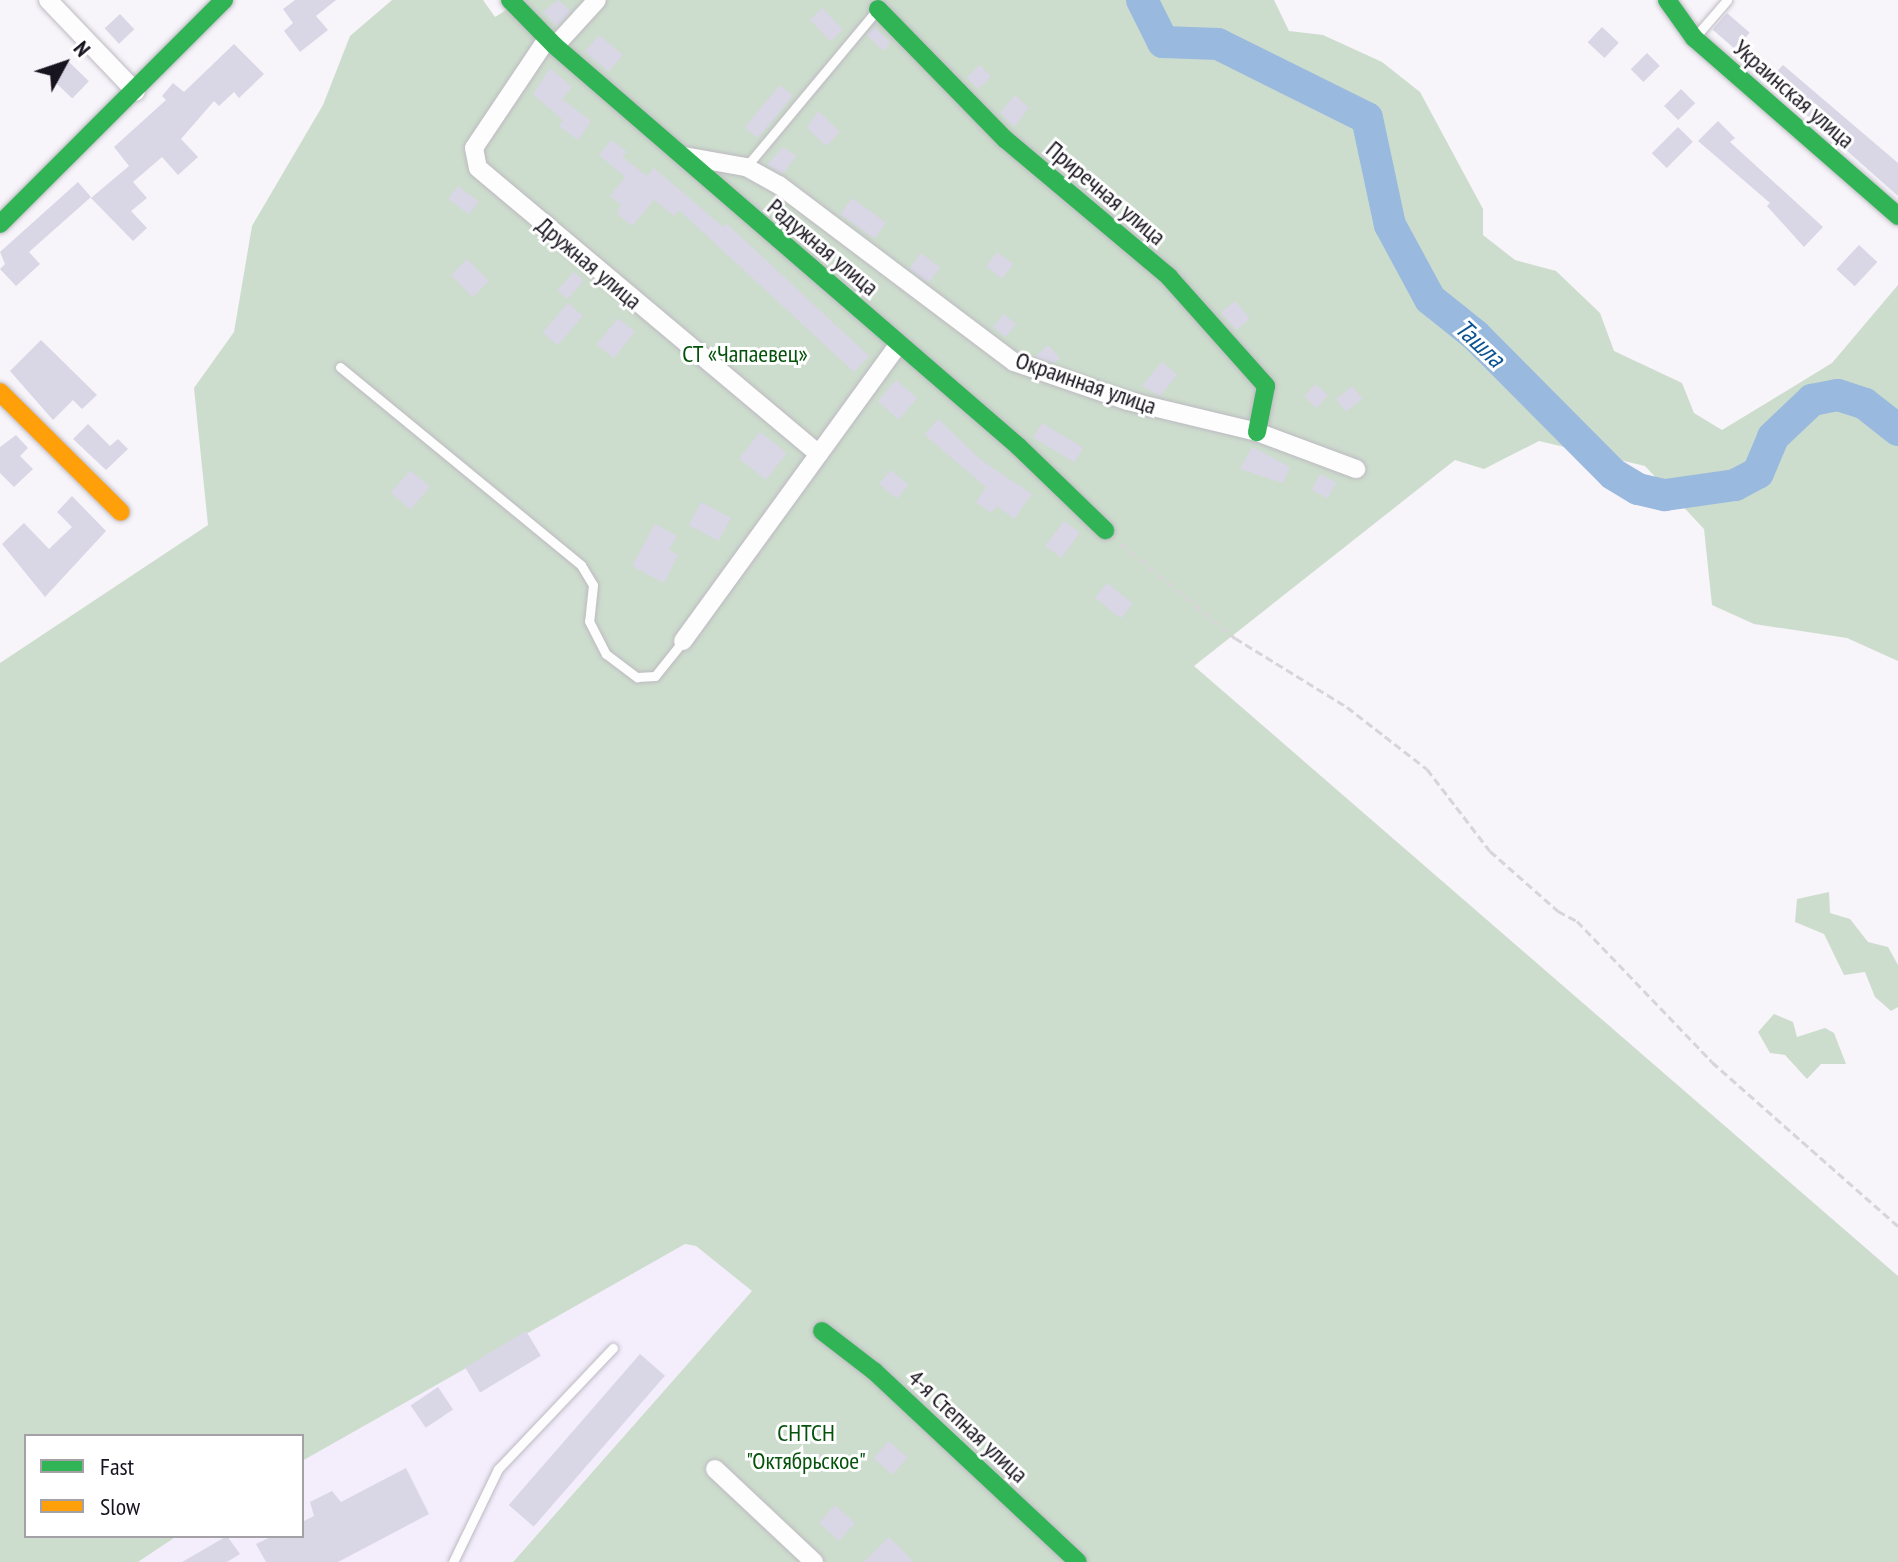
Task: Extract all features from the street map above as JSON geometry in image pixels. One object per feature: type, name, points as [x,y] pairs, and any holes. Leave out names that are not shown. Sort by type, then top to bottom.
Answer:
[{"type":"street","points":[[48,0],[136,92]]},
{"type":"street","points":[[0,224],[136,92],[224,0]]},
{"type":"street","name":"Радужная улица","points":[[510,0],[551,43],[899,344],[1105,530]]},
{"type":"street","name":"Дружная улица","points":[[597,0],[551,43],[474,148],[478,168],[819,454]]},
{"type":"street","name":"Украинская улица","points":[[1667,0],[1694,38],[1898,216]]},
{"type":"street","name":"Приречная улица","points":[[878,9],[1006,140],[1169,277],[1266,386],[1257,432]]},
{"type":"street","name":"Окраинная улица","points":[[677,154],[746,167],[779,185],[1014,362],[1128,401],[1257,432],[1356,469]]},
{"type":"street","points":[[683,641],[899,344]]},
{"type":"street","points":[[0,392],[121,512]]},
{"type":"street","name":"4-я Степная улица","points":[[822,1331],[874,1371],[1078,1562]]},
{"type":"street","points":[[715,1469],[809,1560]]},
{"type":"lane","points":[[1694,38],[1727,0]]},
{"type":"lane","points":[[746,167],[878,9]]},
{"type":"lane","points":[[340,367],[581,565],[593,585],[589,621],[606,654],[637,677],[655,676],[683,641]]},
{"type":"lane","points":[[453,1562],[498,1469],[613,1348]]},
{"type":"path","points":[[1105,530],[1235,638],[1347,707],[1427,769],[1490,851],[1558,911],[1577,921],[1712,1062],[1898,1226]]},
{"type":"shaded area","points":[[685,1244],[696,1246],[752,1291],[512,1562],[138,1562],[174,1538],[304,1538],[304,1460]]},
{"type":"green space","points":[[392,0],[483,0],[495,17],[522,0],[1274,0],[1289,31],[1323,35],[1382,62],[1420,92],[1483,209],[1483,235],[1515,260],[1556,271],[1600,313],[1614,351],[1682,383],[1694,413],[1722,430],[1832,363],[1898,285],[1898,661],[1847,638],[1754,624],[1712,605],[1704,529],[1645,466],[1539,441],[1484,469],[1455,460],[1194,666],[1898,1276],[1898,1562],[513,1562],[752,1291],[696,1246],[685,1244],[304,1460],[304,1434],[24,1434],[24,1538],[174,1538],[138,1562],[0,1562],[0,663],[208,525],[194,388],[234,332],[252,226],[323,105],[350,36]]},
{"type":"green space","points":[[1829,892],[1830,913],[1850,919],[1868,942],[1888,947],[1898,965],[1898,1007],[1891,1011],[1875,997],[1865,972],[1844,975],[1824,934],[1795,922],[1797,899]]},
{"type":"green space","points":[[1774,1014],[1793,1022],[1797,1037],[1825,1028],[1834,1033],[1846,1064],[1821,1064],[1807,1079],[1785,1055],[1770,1053],[1758,1032]]},
{"type":"building","points":[[295,0],[336,0],[316,16],[328,30],[300,52],[284,31],[293,23],[283,9]]},
{"type":"building","points":[[558,0],[571,11],[557,26],[543,12]]},
{"type":"building","points":[[822,8],[843,30],[831,41],[810,20]]},
{"type":"building","points":[[1727,13],[1750,33],[1735,49],[1713,30]]},
{"type":"building","points":[[120,14],[134,29],[119,44],[105,28]]},
{"type":"building","points":[[874,27],[891,43],[883,51],[866,35]]},
{"type":"building","points":[[1602,27],[1619,43],[1604,58],[1588,42]]},
{"type":"building","points":[[599,35],[623,55],[609,72],[585,52]]},
{"type":"building","points":[[234,44],[264,74],[239,98],[234,92],[219,106],[214,101],[181,139],[198,157],[178,175],[162,157],[133,182],[147,198],[131,211],[147,228],[133,241],[91,198],[129,166],[114,147],[166,100],[162,96],[173,83],[184,92]]},
{"type":"building","points":[[1647,53],[1660,66],[1643,82],[1631,69]]},
{"type":"building","points":[[68,61],[89,81],[72,98],[51,78]]},
{"type":"building","points":[[980,65],[991,77],[978,89],[967,77]]},
{"type":"building","points":[[1783,65],[1898,163],[1898,196],[1768,81]]},
{"type":"building","points":[[550,68],[572,87],[562,99],[591,121],[578,140],[559,126],[563,120],[533,94]]},
{"type":"building","points":[[780,85],[793,96],[758,138],[745,127]]},
{"type":"building","points":[[1681,89],[1695,103],[1678,120],[1664,106]]},
{"type":"building","points":[[1015,95],[1029,108],[1014,127],[1000,113]]},
{"type":"building","points":[[818,111],[840,132],[826,146],[807,128]]},
{"type":"building","points":[[1718,121],[1735,138],[1730,142],[1823,227],[1804,247],[1767,206],[1770,203],[1698,141]]},
{"type":"building","points":[[1678,127],[1693,142],[1667,168],[1652,153]]},
{"type":"building","points":[[611,140],[627,152],[622,157],[647,176],[654,168],[723,227],[726,223],[869,356],[854,372],[679,210],[674,216],[654,200],[632,226],[617,214],[621,205],[610,196],[625,177],[599,155]]},
{"type":"building","points":[[783,147],[796,156],[783,174],[767,165]]},
{"type":"building","points":[[78,182],[91,197],[29,252],[40,264],[16,286],[0,269],[5,264],[0,252]]},
{"type":"building","points":[[458,186],[479,202],[469,214],[448,199]]},
{"type":"building","points":[[852,198],[886,223],[874,239],[840,214]]},
{"type":"building","points":[[1859,245],[1877,262],[1855,286],[1836,269]]},
{"type":"building","points":[[997,252],[1013,264],[1002,278],[986,266]]},
{"type":"building","points":[[921,253],[940,268],[928,283],[909,268]]},
{"type":"building","points":[[467,259],[489,281],[473,297],[451,275]]},
{"type":"building","points":[[574,272],[584,281],[567,299],[557,291]]},
{"type":"building","points":[[1235,301],[1250,319],[1236,330],[1221,313]]},
{"type":"building","points":[[568,303],[583,316],[558,346],[542,332]]},
{"type":"building","points":[[1004,314],[1016,324],[1005,337],[993,327]]},
{"type":"building","points":[[618,318],[635,332],[614,358],[597,344]]},
{"type":"building","points":[[41,340],[97,395],[82,409],[73,400],[53,420],[10,371]]},
{"type":"building","points":[[1048,345],[1060,358],[1055,363],[1035,357]]},
{"type":"building","points":[[1162,362],[1177,375],[1160,396],[1142,386]]},
{"type":"building","points":[[896,380],[917,398],[899,420],[878,401]]},
{"type":"building","points":[[1315,384],[1328,395],[1317,408],[1304,397]]},
{"type":"building","points":[[1352,386],[1362,398],[1346,412],[1336,399]]},
{"type":"building","points":[[938,419],[981,460],[1032,494],[1014,519],[997,506],[991,513],[976,502],[986,487],[925,435]]},
{"type":"building","points":[[1042,423],[1083,448],[1074,462],[1033,438]]},
{"type":"building","points":[[88,424],[110,446],[118,439],[128,449],[106,470],[73,439]]},
{"type":"building","points":[[760,432],[787,453],[766,480],[739,459]]},
{"type":"building","points":[[16,435],[28,448],[20,456],[33,469],[14,487],[0,473],[0,447]]},
{"type":"building","points":[[1252,447],[1290,467],[1283,483],[1240,469]]},
{"type":"building","points":[[410,470],[430,487],[411,510],[391,493]]},
{"type":"building","points":[[891,470],[908,485],[897,499],[879,484]]},
{"type":"building","points":[[1320,474],[1336,482],[1328,498],[1312,490]]},
{"type":"building","points":[[72,496],[106,531],[45,597],[2,544],[24,523],[49,549],[72,527],[57,512]]},
{"type":"building","points":[[701,502],[731,518],[719,541],[689,525]]},
{"type":"building","points":[[1064,521],[1080,533],[1061,558],[1045,546]]},
{"type":"building","points":[[655,524],[677,536],[669,550],[678,555],[664,583],[632,566]]},
{"type":"building","points":[[1107,583],[1133,604],[1121,619],[1095,598]]},
{"type":"building","points":[[526,1331],[541,1356],[480,1392],[465,1368]]},
{"type":"building","points":[[640,1354],[665,1376],[534,1527],[509,1505]]},
{"type":"building","points":[[438,1387],[453,1409],[426,1428],[411,1405]]},
{"type":"building","points":[[889,1441],[908,1458],[892,1475],[874,1458]]},
{"type":"building","points":[[406,1468],[429,1514],[338,1562],[266,1562],[256,1544],[269,1538],[304,1538],[304,1521],[314,1516],[310,1502],[332,1491],[341,1502]]},
{"type":"building","points":[[835,1505],[855,1523],[839,1541],[819,1523]]},
{"type":"building","points":[[889,1537],[914,1562],[864,1562]]},
{"type":"building","points":[[224,1538],[228,1538],[240,1554],[227,1562],[182,1562]]},
{"type":"waterway","name":"Ташла","points":[[1142,0],[1163,42],[1218,44],[1367,118],[1390,225],[1430,299],[1475,335],[1613,474],[1638,489],[1665,495],[1735,485],[1758,473],[1773,437],[1812,400],[1838,395],[1865,404],[1898,430]]},
{"type":"traffic: fast","points":[[0,224],[224,0]]},
{"type":"traffic: fast","points":[[510,0],[555,46],[1019,447],[1105,530]]},
{"type":"traffic: fast","points":[[1667,0],[1694,38],[1898,216]]},
{"type":"traffic: fast","points":[[878,9],[1006,140],[1169,277],[1266,386],[1257,432]]},
{"type":"traffic: fast","points":[[822,1331],[874,1371],[1078,1562]]},
{"type":"traffic: slow","points":[[0,392],[121,512]]},
{"type":"park label","name":"СТ «Чапаевец»","points":[[745,354]]},
{"type":"park label","name":"СНТСН \"Октябрьское\"","points":[[806,1447]]}]
